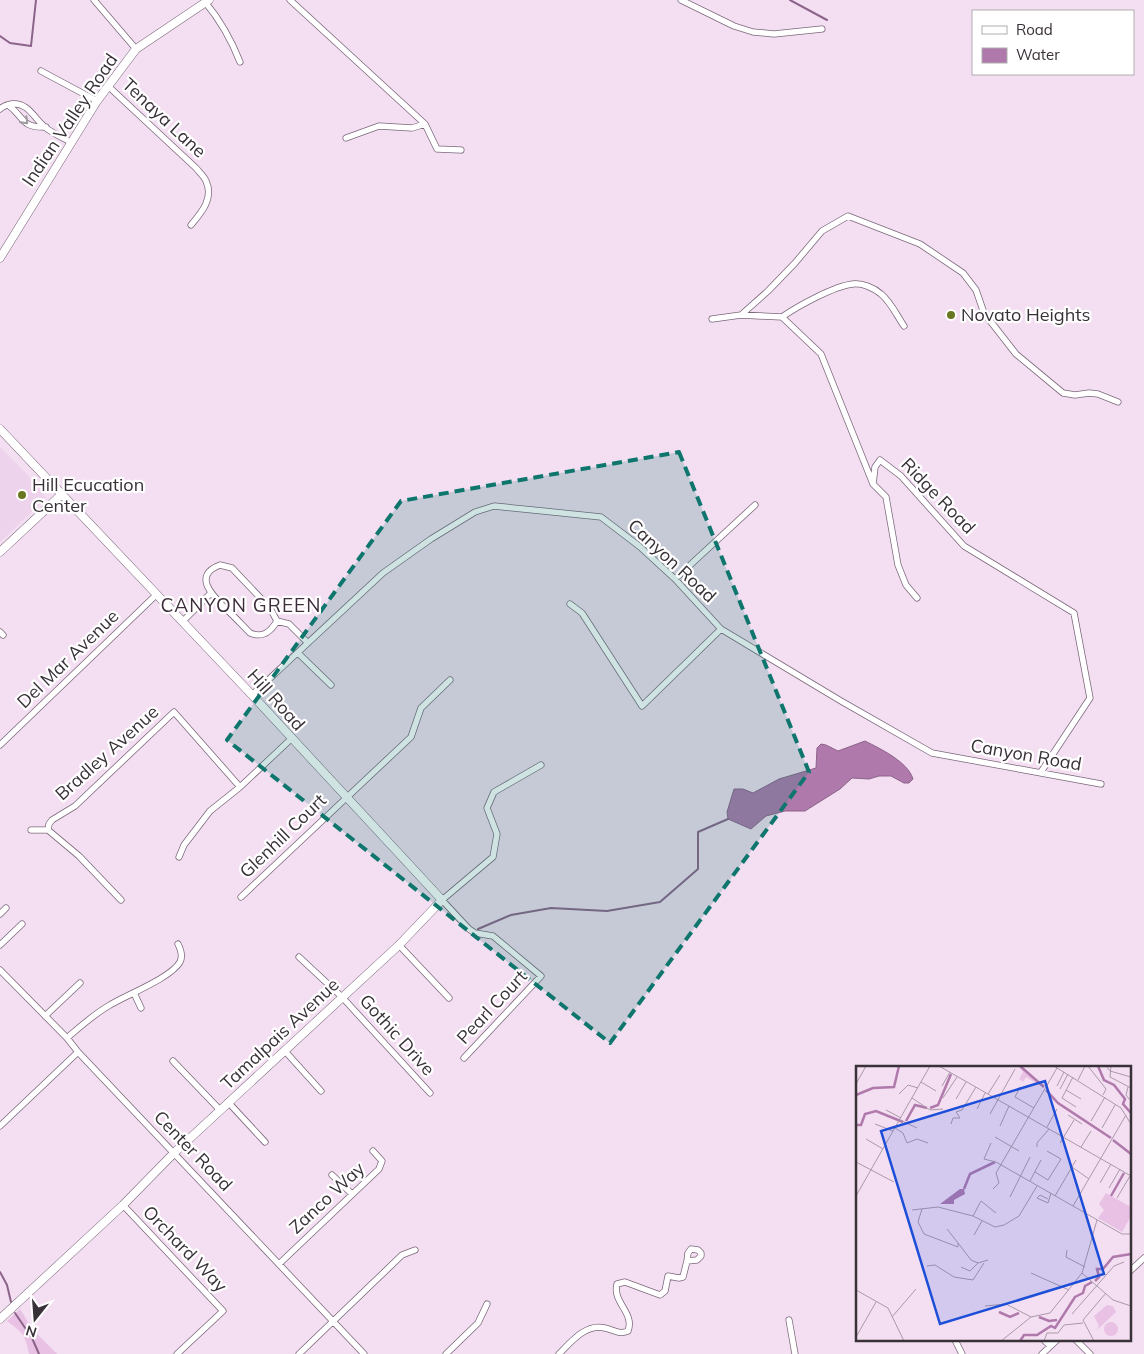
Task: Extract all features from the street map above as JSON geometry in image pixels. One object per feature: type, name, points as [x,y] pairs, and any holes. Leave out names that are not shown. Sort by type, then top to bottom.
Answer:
[{"type":"street","points":[[94,0],[136,49]]},
{"type":"street","points":[[290,0],[425,124],[437,149],[461,150]]},
{"type":"street","points":[[681,0],[734,26],[753,32],[774,34],[822,29]]},
{"type":"street","points":[[207,1],[231,38],[240,62]]},
{"type":"street","name":"Indian Valley Road","points":[[0,258],[97,101],[136,49],[207,1]]},
{"type":"street","points":[[41,71],[97,101]]},
{"type":"street","name":"Tenaya Lane","points":[[108,86],[196,168],[206,181],[208,194],[205,209],[191,225]]},
{"type":"street","points":[[0,109],[16,104],[26,107],[46,127],[71,142]]},
{"type":"street","points":[[8,105],[16,111],[27,125],[37,128],[46,127]]},
{"type":"street","points":[[346,138],[379,126],[412,128],[425,124]]},
{"type":"street","points":[[741,315],[788,270],[822,231],[848,216],[920,244],[963,273],[976,290],[984,313],[1016,354],[1063,393],[1075,396],[1089,393],[1098,394],[1118,402]]},
{"type":"street","points":[[712,320],[741,315],[782,317],[810,301],[853,284],[866,285],[882,295],[904,326]]},
{"type":"street","points":[[782,317],[822,354],[873,484],[886,497],[898,565],[906,584],[918,598]]},
{"type":"street","name":"Hill Road","points":[[0,429],[252,695],[469,929],[476,933],[493,936],[541,976]]},
{"type":"street","name":"Ridge Road","points":[[873,484],[875,467],[880,460],[901,476],[964,546],[1074,613],[1090,698],[1041,772]]},
{"type":"street","points":[[0,552],[62,494]]},
{"type":"street","points":[[675,579],[755,505]]},
{"type":"street","name":"Canyon Road","points":[[252,695],[383,573],[424,544],[475,512],[494,506],[601,517],[639,546],[675,579],[721,629],[840,701],[932,753],[1101,784]]},
{"type":"street","points":[[277,621],[265,635],[255,635],[250,632],[211,593],[206,583],[208,573],[220,565],[228,566],[270,608],[277,621],[289,624],[308,643]]},
{"type":"street","points":[[182,622],[211,593]]},
{"type":"street","name":"Del Mar Avenue","points":[[0,745],[156,595]]},
{"type":"street","points":[[570,604],[582,613],[642,706],[721,629]]},
{"type":"street","points":[[298,653],[331,685]]},
{"type":"street","name":"Glenhill Court","points":[[240,897],[411,736],[421,708],[450,680]]},
{"type":"street","name":"Bradley Avenue","points":[[48,830],[52,820],[75,806],[174,712],[240,787]]},
{"type":"street","points":[[179,857],[184,846],[210,811],[240,787],[292,739]]},
{"type":"street","name":"Tamalpais Avenue","points":[[0,1319],[123,1205],[228,1102],[399,945],[442,900],[493,857],[497,834],[487,808],[494,792],[541,765]]},
{"type":"street","points":[[31,830],[48,830],[79,856],[121,900]]},
{"type":"street","points":[[0,914],[6,908]]},
{"type":"street","points":[[0,945],[22,924]]},
{"type":"street","points":[[67,1038],[90,1018],[170,973],[180,962],[182,951],[178,944]]},
{"type":"street","points":[[399,945],[449,998]]},
{"type":"street","name":"Gothic Drive","points":[[299,957],[342,997],[430,1093]]},
{"type":"street","name":"Center Road","points":[[0,970],[67,1038],[78,1052],[280,1263],[364,1354]]},
{"type":"street","name":"Pearl Court","points":[[464,1058],[541,976]]},
{"type":"street","points":[[45,1016],[80,983]]},
{"type":"street","points":[[134,993],[141,1008]]},
{"type":"street","points":[[284,1050],[321,1091]]},
{"type":"street","points":[[0,1126],[78,1052]]},
{"type":"street","points":[[173,1061],[220,1110]]},
{"type":"street","points":[[228,1102],[265,1142]]},
{"type":"street","name":"Zanco Way","points":[[280,1263],[378,1169],[382,1161],[374,1151]]},
{"type":"street","points":[[332,1175],[352,1194]]},
{"type":"street","name":"Orchard Way","points":[[123,1205],[223,1311],[177,1354]]},
{"type":"street","points":[[299,1354],[402,1255],[415,1250]]},
{"type":"street","points":[[1132,1269],[1144,1258]]},
{"type":"street","points":[[559,1354],[588,1328],[598,1327],[619,1333],[628,1331],[630,1321],[618,1297],[617,1284],[625,1282],[660,1295],[665,1291],[668,1276],[683,1277],[687,1261]]},
{"type":"street","points":[[446,1354],[478,1323],[487,1304]]},
{"type":"street","points":[[789,1320],[795,1354]]},
{"type":"street","points":[[956,1342],[962,1354]]},
{"type":"street","points":[[1046,1342],[1050,1346]]},
{"type":"street","points":[[1042,1354],[1055,1342]]},
{"type":"street","points":[[1078,1342],[1090,1354]]},
{"type":"highlighted area","points":[[679,452],[809,772],[610,1043],[227,740],[401,501]]},
{"type":"shaded area","name":"Hill Ecucation Center","points":[[0,447],[42,490],[45,497],[0,542]]},
{"type":"shaded area","points":[[20,1309],[33,1330],[57,1354],[29,1354],[22,1334],[7,1321]]},
{"type":"water","points":[[865,741],[900,762],[906,767],[913,779],[909,783],[904,783],[891,776],[879,776],[869,779],[852,778],[840,789],[805,811],[785,811],[766,816],[751,829],[728,819],[727,812],[734,789],[743,789],[753,793],[779,779],[816,768],[817,748],[821,744],[838,751]]},
{"type":"waterway","points":[[0,36],[10,43],[31,46],[36,0]]},
{"type":"waterway","points":[[790,0],[827,20]]},
{"type":"waterway","points":[[478,929],[511,915],[551,908],[607,911],[660,902],[698,869],[698,832],[728,819]]},
{"type":"waterway","points":[[0,1272],[7,1285],[11,1302]]},
{"type":"waterway","points":[[15,1313],[32,1338],[39,1354]]},
{"type":"place","name":"Novato Heights","points":[[951,315]]},
{"type":"place","name":"Hill Ecucation Center","points":[[22,495]]},
{"type":"district","name":"CANYON GREEN","points":[[241,605]]}]
